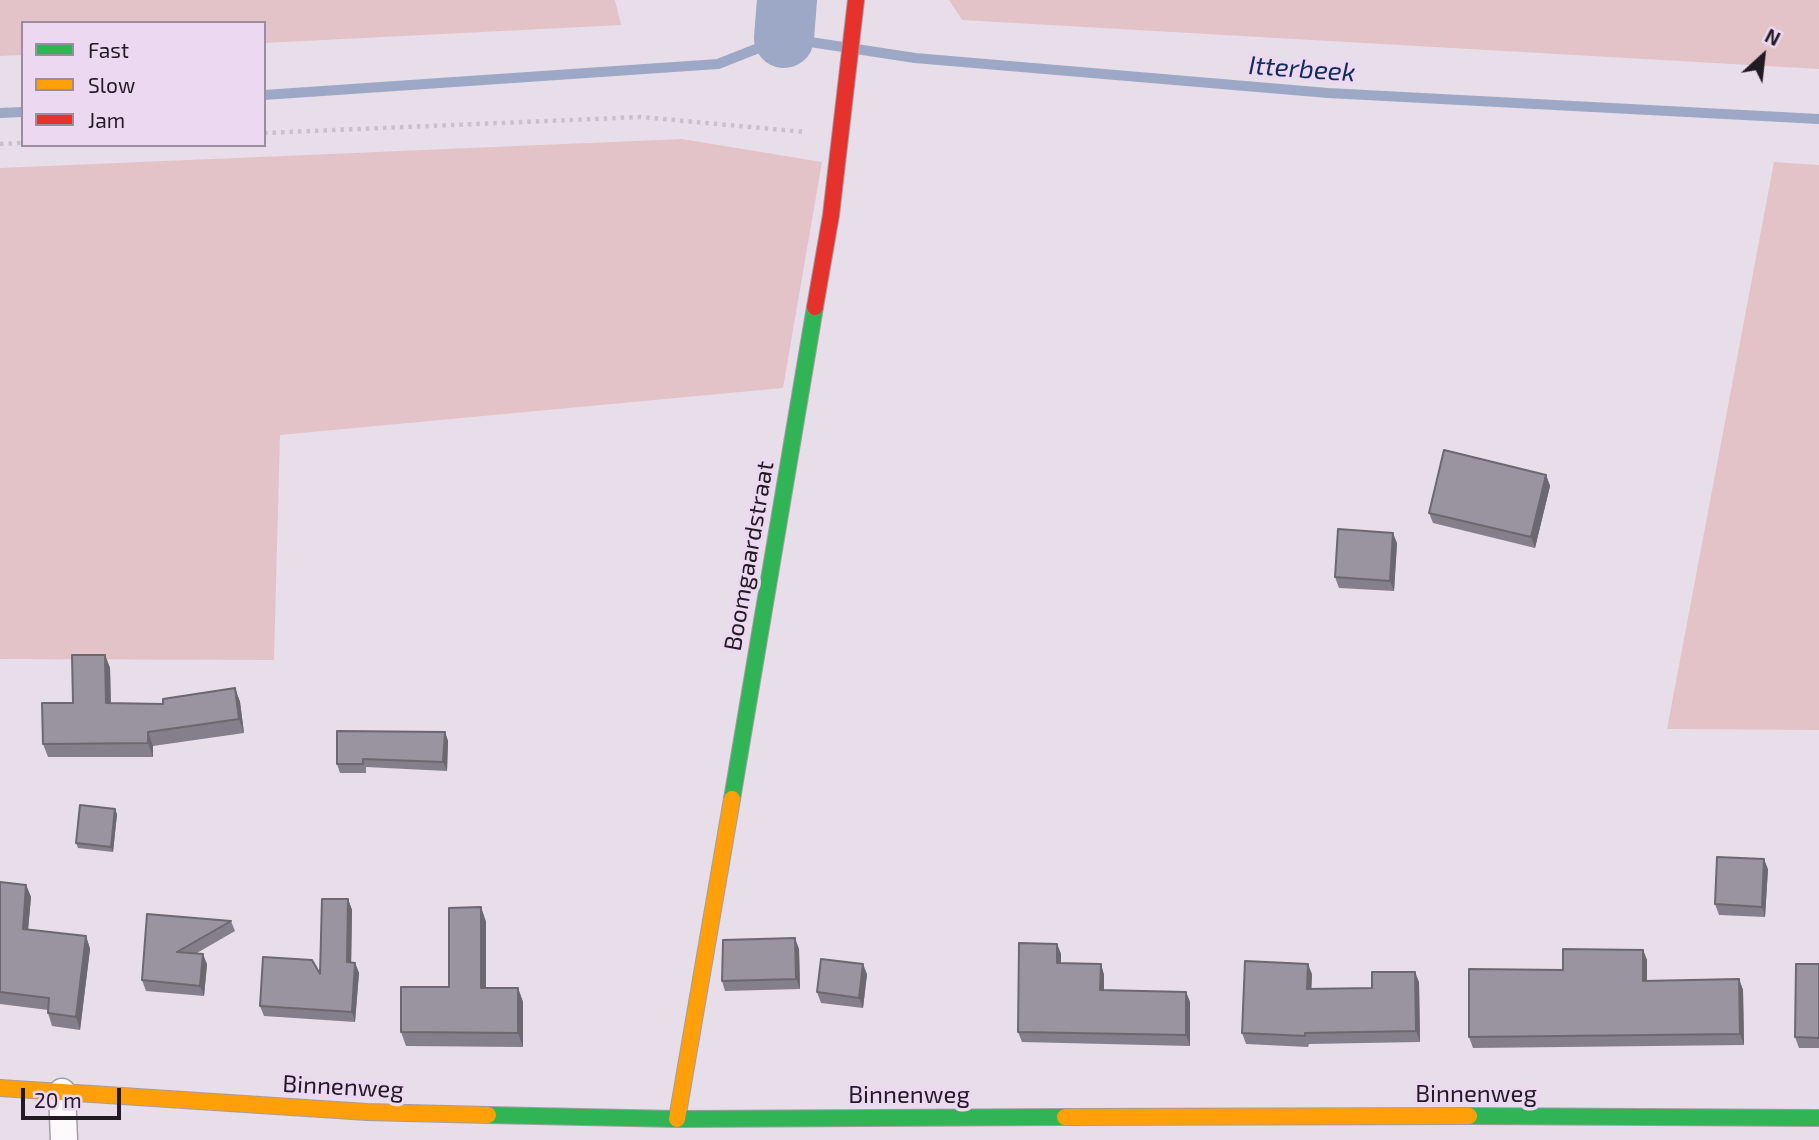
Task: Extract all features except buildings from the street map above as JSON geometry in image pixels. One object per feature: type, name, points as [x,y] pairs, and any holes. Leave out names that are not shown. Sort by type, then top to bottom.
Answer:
[{"type":"street","name":"Boomgaardstraat","points":[[677,1119],[831,215],[856,0]]},
{"type":"street","name":"Binnenweg","points":[[0,1088],[367,1112],[677,1119],[1434,1116],[1819,1118]]},
{"type":"street","points":[[62,1092],[64,1140]]},
{"type":"path","points":[[266,133],[642,117],[841,135]]},
{"type":"path","points":[[0,144],[21,143]]},
{"type":"shaded area","points":[[0,0],[615,0],[621,25],[266,43],[266,21],[21,21],[21,55],[0,56]]},
{"type":"shaded area","points":[[949,0],[1819,0],[1819,69],[962,20]]},
{"type":"shaded area","points":[[682,139],[822,162],[783,388],[280,435],[274,660],[0,659],[0,168]]},
{"type":"shaded area","points":[[1774,162],[1819,165],[1819,730],[1667,729]]},
{"type":"waterway","points":[[784,38],[787,0]]},
{"type":"waterway","name":"Itterbeek","points":[[266,95],[718,64],[784,38],[915,58],[1328,93],[1819,119]]},
{"type":"waterway","points":[[0,113],[21,112]]},
{"type":"traffic: fast","points":[[732,799],[815,307]]},
{"type":"traffic: fast","points":[[488,1115],[677,1119],[1065,1117]]},
{"type":"traffic: fast","points":[[1469,1116],[1819,1118]]},
{"type":"traffic: slow","points":[[677,1119],[732,799]]},
{"type":"traffic: slow","points":[[0,1088],[367,1112],[488,1115]]},
{"type":"traffic: slow","points":[[1065,1117],[1469,1116]]},
{"type":"traffic: jam","points":[[815,307],[831,215],[856,0]]}]
